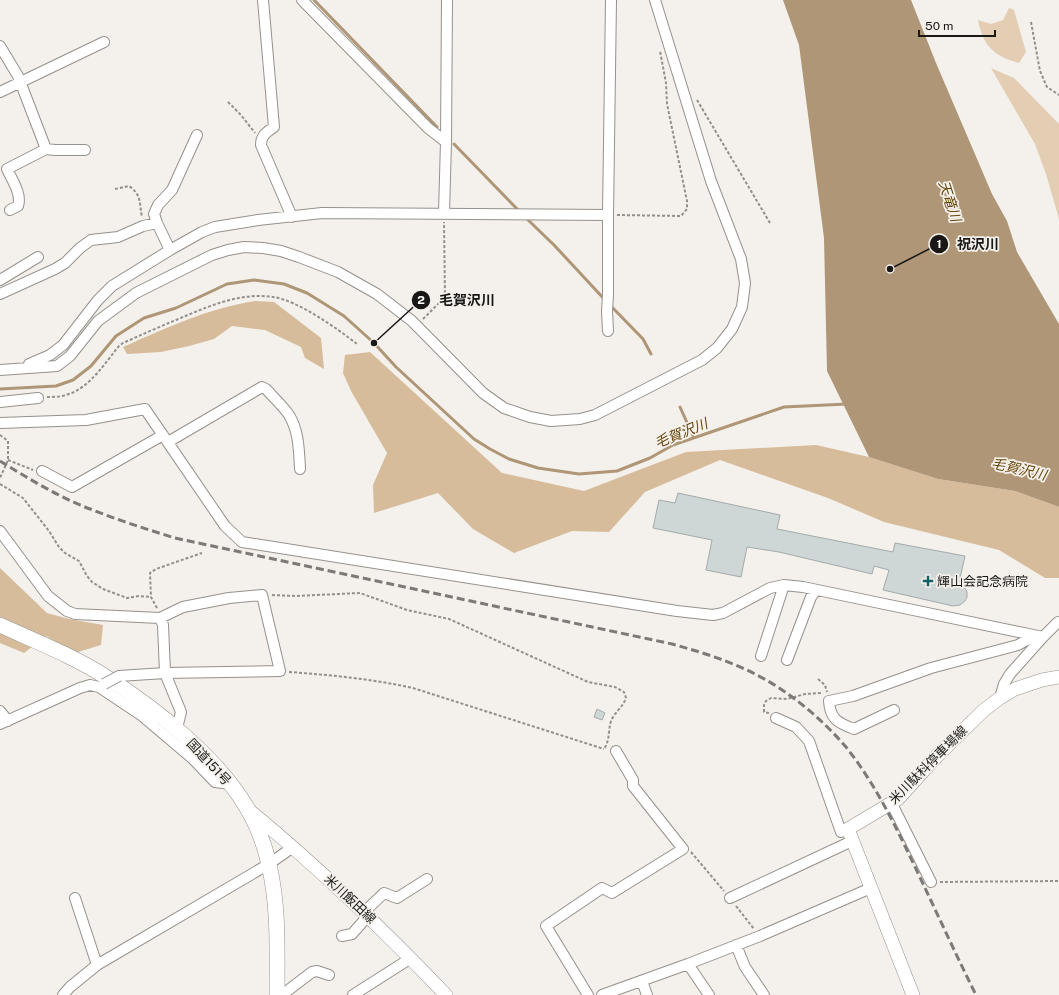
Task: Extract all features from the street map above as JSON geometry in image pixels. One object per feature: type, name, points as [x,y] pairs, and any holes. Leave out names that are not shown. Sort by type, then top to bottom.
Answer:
[{"type":"highway","name":"国道151号","points":[[0,625],[86,665],[106,677],[176,728],[214,764],[231,784],[248,809],[258,831],[269,864],[276,912],[277,995]]},
{"type":"main road","name":"米川駄科停車場線","points":[[850,835],[898,799],[984,710],[1015,689],[1042,680],[1059,677]]},
{"type":"main road","name":"米川飯田線","points":[[248,809],[293,846],[366,914],[446,995]]},
{"type":"main road","points":[[850,835],[913,995]]},
{"type":"street","points":[[263,0],[274,127],[264,134],[261,140],[261,145],[292,217]]},
{"type":"street","points":[[302,0],[428,128],[446,142]]},
{"type":"street","points":[[444,213],[447,0]]},
{"type":"street","points":[[608,331],[611,0]]},
{"type":"street","points":[[0,370],[57,366],[70,356],[98,321],[136,293],[212,255],[244,247],[281,251],[338,272],[377,294],[417,325],[483,393],[504,408],[530,417],[551,421],[580,419],[595,415],[702,360],[718,348],[732,329],[742,307],[745,283],[741,259],[712,181],[654,0]]},
{"type":"street","points":[[0,92],[104,42]]},
{"type":"street","points":[[0,46],[18,76],[46,149]]},
{"type":"street","points":[[170,250],[154,214],[158,205],[172,190],[197,135]]},
{"type":"street","points":[[10,210],[18,206],[20,202],[19,196],[7,170],[46,149],[85,150]]},
{"type":"street","points":[[11,369],[50,355],[63,345],[98,300],[109,289],[170,250],[202,232],[215,227],[258,220],[322,213],[608,214]]},
{"type":"street","points":[[0,294],[55,269],[65,263],[80,248],[91,240],[118,237],[143,226],[157,223]]},
{"type":"street","points":[[0,280],[38,257]]},
{"type":"street","points":[[42,472],[72,487],[166,439],[262,387],[266,389],[288,415],[293,424],[298,439],[300,469]]},
{"type":"street","points":[[0,402],[38,398]]},
{"type":"street","points":[[0,423],[86,420],[145,409],[225,526],[242,542],[677,611],[713,615],[723,613],[770,588],[784,585],[816,590],[1038,636]]},
{"type":"street","points":[[0,531],[48,596],[75,614],[159,614],[183,607],[229,598],[262,595],[280,671],[165,673],[119,676],[102,685],[90,685],[80,688],[4,722],[0,711]]},
{"type":"street","points":[[761,656],[784,585]]},
{"type":"street","points":[[787,660],[811,597],[816,590]]},
{"type":"street","points":[[159,614],[163,625],[165,673],[181,712],[176,728]]},
{"type":"street","points":[[894,710],[854,729],[840,724],[832,716],[829,697],[853,696],[931,668],[1018,645],[1038,636],[1059,622]]},
{"type":"street","points":[[1000,698],[1004,684],[1010,674],[1038,636]]},
{"type":"street","points":[[102,685],[141,715],[193,759],[215,782],[231,784]]},
{"type":"street","points":[[776,718],[796,727],[809,741],[841,832],[850,835]]},
{"type":"street","points":[[588,995],[546,926],[602,888],[612,893],[683,849],[633,786],[631,775],[616,751]]},
{"type":"street","points":[[892,804],[931,882]]},
{"type":"street","points":[[730,898],[850,835]]},
{"type":"street","points":[[64,995],[70,987],[97,965],[269,864],[293,846]]},
{"type":"street","points":[[342,936],[352,934],[366,914],[384,893],[397,898],[427,879]]},
{"type":"street","points":[[602,995],[736,945],[871,888]]},
{"type":"street","points":[[75,898],[97,965]]},
{"type":"street","points":[[736,945],[745,967],[764,995]]},
{"type":"street","points":[[353,995],[411,958]]},
{"type":"street","points":[[688,964],[709,995]]},
{"type":"street","points":[[282,995],[312,972],[323,972],[329,975]]},
{"type":"street","points":[[642,981],[647,995]]},
{"type":"path","points":[[1031,22],[1040,71],[1047,87],[1059,94]]},
{"type":"path","points":[[608,214],[680,216],[687,209],[687,201],[667,104],[666,83],[658,46]]},
{"type":"path","points":[[695,97],[770,224]]},
{"type":"path","points":[[228,102],[249,125],[261,145]]},
{"type":"path","points":[[114,189],[129,186],[135,190],[140,198],[143,226]]},
{"type":"path","points":[[417,325],[445,296],[444,213]]},
{"type":"path","points":[[38,398],[66,395],[78,390],[90,381],[123,343],[212,305],[236,299],[256,296],[274,297],[301,308],[321,319],[340,330],[357,344]]},
{"type":"path","points":[[0,434],[8,440],[8,460],[0,478]]},
{"type":"path","points":[[8,460],[42,472]]},
{"type":"path","points":[[0,484],[23,498],[49,531],[59,547],[65,553],[79,561],[92,582],[103,589],[127,598],[139,596],[151,597]]},
{"type":"path","points":[[159,614],[151,597],[150,573],[156,569],[202,553]]},
{"type":"path","points":[[262,595],[296,596],[360,593],[407,610],[449,619],[588,682],[615,687],[624,692],[626,698],[624,704],[611,720],[607,744],[604,749]]},
{"type":"path","points":[[280,671],[348,676],[413,688],[604,749],[616,751]]},
{"type":"path","points":[[764,712],[764,705],[766,701],[771,698],[787,699],[805,694],[829,697],[825,685],[818,679]]},
{"type":"path","points":[[931,882],[1059,881]]},
{"type":"shaded area","points":[[1009,8],[1014,10],[1026,52],[1019,63],[1003,57],[991,49],[983,37],[978,20],[991,24],[1003,20]]},
{"type":"shaded area","points":[[991,68],[1014,78],[1059,124],[1059,219],[1046,174],[1035,144]]},
{"type":"shaded area","points":[[255,301],[274,302],[321,338],[324,369],[305,358],[301,347],[265,330],[232,326],[214,339],[161,352],[127,354],[123,347],[172,326],[221,308]]},
{"type":"shaded area","points":[[370,352],[502,473],[584,491],[686,452],[816,445],[869,457],[938,479],[1015,491],[1059,507],[1059,578],[1045,578],[999,550],[884,522],[828,498],[720,460],[645,492],[609,532],[572,531],[514,553],[473,529],[438,493],[374,513],[373,485],[387,453],[351,391],[343,373],[345,355]]},
{"type":"shaded area","points":[[0,568],[47,613],[69,619],[103,625],[101,645],[75,653],[46,636],[24,653],[0,643]]},
{"type":"water","name":"天竜川","points":[[783,0],[911,0],[936,63],[992,194],[1007,221],[1017,252],[1059,324],[1059,507],[1015,491],[938,479],[869,457],[827,371],[824,238],[799,45]]},
{"type":"building","points":[[678,493],[780,515],[777,529],[893,552],[895,543],[965,556],[959,583],[964,586],[967,592],[967,597],[960,605],[953,606],[883,590],[889,570],[874,566],[872,574],[779,552],[747,547],[741,577],[706,570],[712,540],[653,528],[659,500],[675,503]]},
{"type":"building","points":[[597,709],[605,713],[602,720],[594,717]]},
{"type":"waterway","points":[[314,0],[437,127]]},
{"type":"waterway","points":[[454,144],[520,212]]},
{"type":"waterway","points":[[525,217],[554,245],[606,301]]},
{"type":"waterway","name":"毛賀沢川","points":[[0,389],[56,386],[73,380],[91,366],[116,336],[144,318],[176,308],[227,284],[254,280],[284,284],[307,293],[344,316],[374,343],[396,367],[474,439],[509,459],[538,468],[579,474],[617,471],[650,458],[673,445],[784,407],[847,404]]},
{"type":"waterway","points":[[610,305],[643,339],[651,354]]},
{"type":"waterway","points":[[680,407],[694,438]]},
{"type":"railway","points":[[0,461],[44,487],[78,504],[122,521],[175,538],[672,644],[715,657],[757,675],[781,689],[816,716],[846,747],[862,769],[897,830],[976,995]]},
{"type":"place","name":"祝沢川","points":[[890,269]]},
{"type":"place","name":"毛賀沢川","points":[[374,343]]},
{"type":"place","name":"輝山会記念病院","points":[[928,581]]}]
